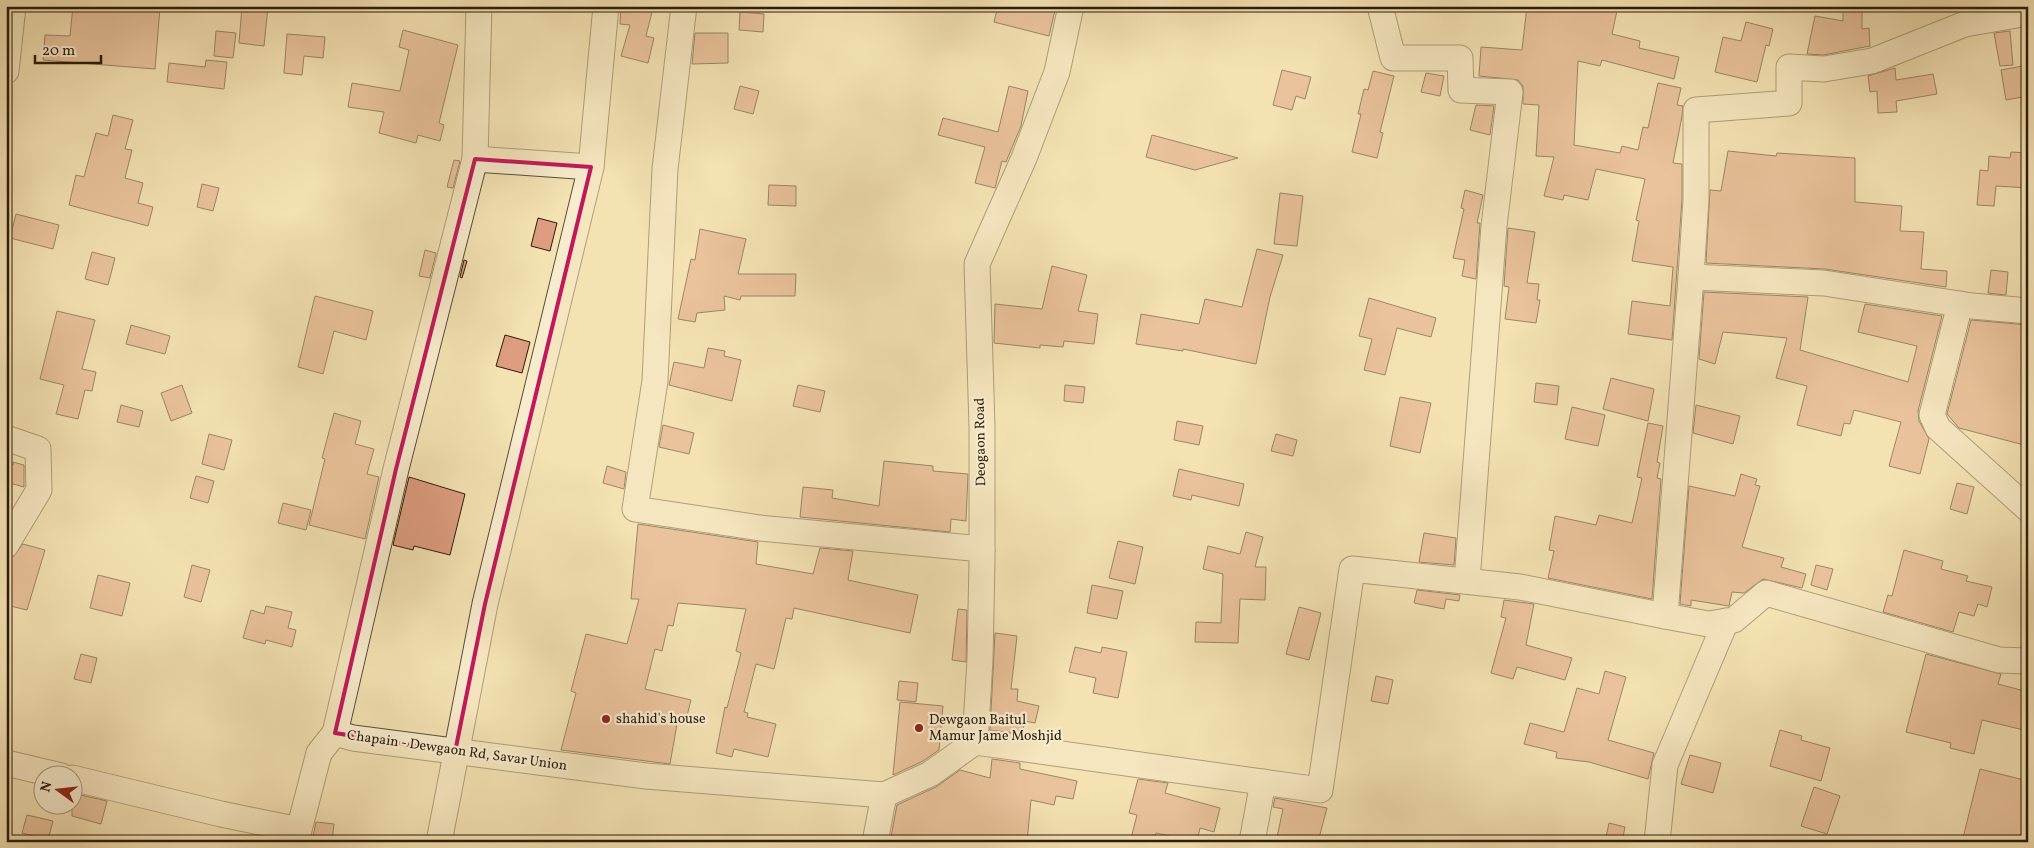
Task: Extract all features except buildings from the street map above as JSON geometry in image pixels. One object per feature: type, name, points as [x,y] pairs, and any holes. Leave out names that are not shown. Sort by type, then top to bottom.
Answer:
[{"type":"street","points":[[6,71],[13,6]]},
{"type":"street","points":[[336,733],[396,470],[475,159],[479,6]]},
{"type":"street","points":[[439,842],[485,604],[591,167],[606,6]]},
{"type":"street","points":[[684,6],[665,169],[655,381],[635,509],[760,528],[982,549]]},
{"type":"street","name":"Deogaon Road","points":[[975,742],[980,660],[982,549],[982,427],[977,264],[1024,158],[1057,72],[1071,6]]},
{"type":"street","points":[[1380,6],[1392,58],[1460,58],[1461,90],[1510,92],[1494,226],[1467,581]]},
{"type":"street","points":[[1665,616],[1696,199],[1696,110],[1789,103],[1789,67],[1824,69],[1872,62],[1965,24],[2028,13]]},
{"type":"street","points":[[475,159],[591,167]]},
{"type":"street","points":[[1691,277],[1824,283],[1960,304],[2028,311]]},
{"type":"street","points":[[1960,304],[1932,414],[1938,428],[2028,509]]},
{"type":"street","points":[[6,438],[38,449],[38,490],[6,545]]},
{"type":"street","points":[[875,842],[884,795],[930,774],[975,742],[1320,790],[1352,569],[1520,587],[1708,624],[1734,620],[1766,593],[1999,660],[2028,661]]},
{"type":"street","points":[[1657,842],[1665,765],[1726,621]]},
{"type":"street","name":"Chapain - Dewgaon Rd, Savar Union","points":[[82,780],[221,814],[299,830],[319,753],[336,733],[353,738],[646,776],[884,795]]},
{"type":"street","points":[[6,763],[32,769]]},
{"type":"street","points":[[1252,842],[1263,782]]},
{"type":"highlighted area","points":[[475,159],[591,167],[485,604],[455,752],[335,733],[396,469]]},
{"type":"place","name":"shahid's house","points":[[606,719]]},
{"type":"place","name":"Dewgaon Baitul Mamur Jame Moshjid","points":[[919,728]]}]
